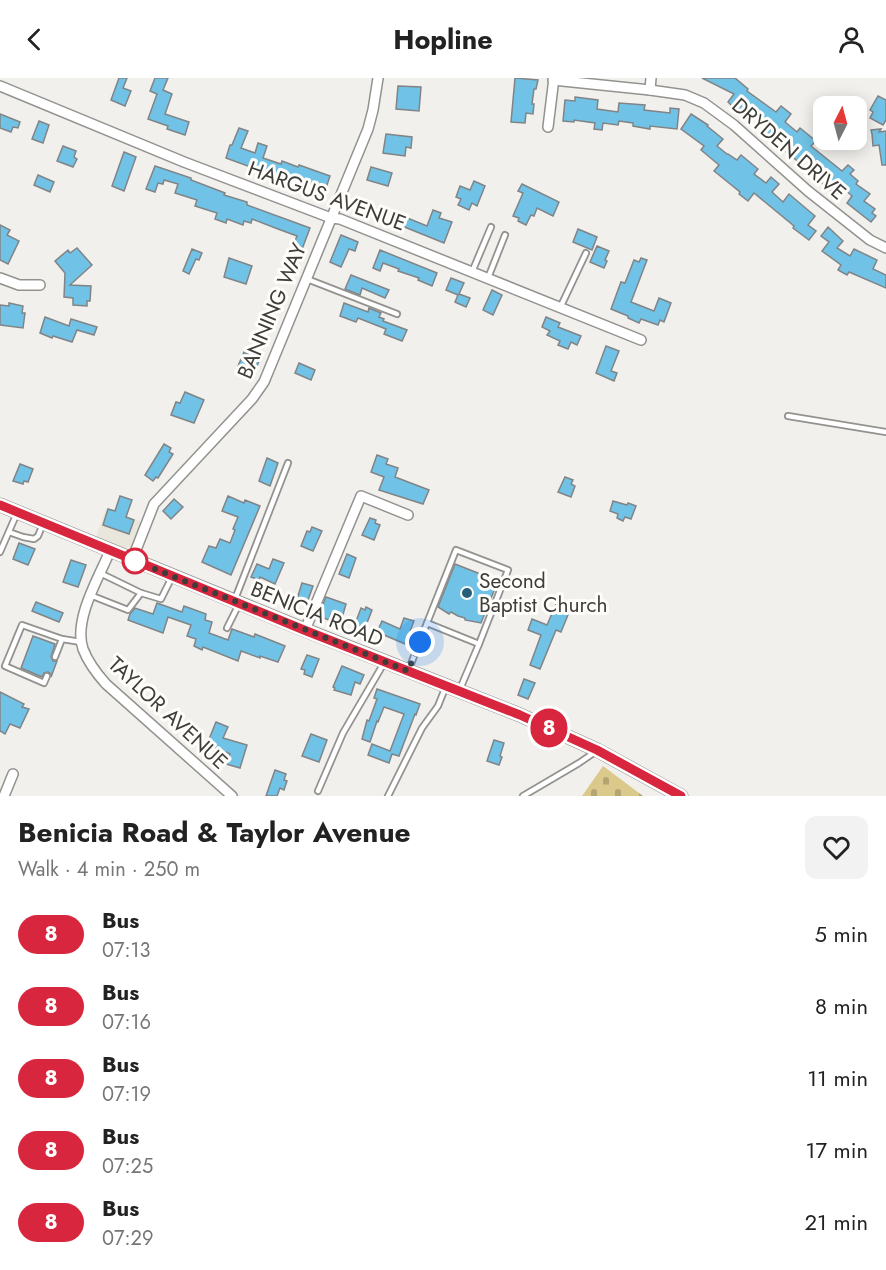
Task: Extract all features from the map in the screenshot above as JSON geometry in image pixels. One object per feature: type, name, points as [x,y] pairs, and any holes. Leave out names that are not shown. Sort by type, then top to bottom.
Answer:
[{"type":"main road","name":"BENICIA ROAD","points":[[0,505],[172,577],[520,715],[597,750],[681,796]]},
{"type":"street","name":"BANNING WAY","points":[[132,560],[153,504],[260,388],[368,129],[378,78]]},
{"type":"street","points":[[650,90],[651,78]]},
{"type":"street","points":[[548,127],[554,79]]},
{"type":"street","name":"DRYDEN DRIVE","points":[[554,79],[685,95],[704,103],[716,110],[808,191],[870,240],[886,248]]},
{"type":"street","name":"HARGUS AVENUE","points":[[0,86],[184,162],[331,218],[340,219],[641,340]]},
{"type":"street","points":[[0,278],[19,285],[40,285]]},
{"type":"street","points":[[304,630],[361,496],[408,515]]},
{"type":"street","points":[[81,642],[81,625],[90,595],[110,551]]},
{"type":"street","name":"TAYLOR AVENUE","points":[[81,642],[89,661],[106,684],[232,796]]},
{"type":"street","points":[[4,796],[13,774]]},
{"type":"lane","points":[[472,272],[491,227]]},
{"type":"lane","points":[[488,278],[505,235]]},
{"type":"lane","points":[[560,308],[586,253]]},
{"type":"lane","points":[[307,279],[397,314]]},
{"type":"lane","points":[[788,416],[886,432]]},
{"type":"lane","points":[[227,628],[288,463]]},
{"type":"lane","points":[[0,552],[17,512]]},
{"type":"lane","points":[[9,531],[30,540],[38,536],[44,523]]},
{"type":"lane","points":[[408,671],[456,550],[508,570],[459,692]]},
{"type":"lane","points":[[100,573],[141,593],[161,599],[172,577]]},
{"type":"lane","points":[[90,595],[128,610],[141,593]]},
{"type":"lane","points":[[428,623],[479,644]]},
{"type":"lane","points":[[47,676],[44,683],[5,666],[22,625],[62,639],[81,642]]},
{"type":"lane","points":[[55,657],[62,639]]},
{"type":"lane","points":[[318,791],[344,733],[384,662]]},
{"type":"lane","points":[[388,796],[422,728],[438,706],[446,686]]},
{"type":"lane","points":[[523,796],[597,750]]},
{"type":"shaded area","points":[[106,509],[142,522],[134,546],[123,549],[96,537]]},
{"type":"green space","points":[[603,766],[643,796],[582,796]]},
{"type":"building","points":[[119,78],[127,78],[123,88],[131,91],[125,106],[111,100]]},
{"type":"building","points":[[155,78],[168,78],[163,90],[172,94],[165,114],[189,122],[185,135],[148,119],[157,94],[150,91]]},
{"type":"building","points":[[515,78],[538,80],[536,89],[534,89],[533,114],[526,113],[525,123],[511,122]]},
{"type":"building","points":[[702,78],[735,78],[748,89],[747,91],[776,112],[781,106],[791,114],[785,122],[797,132],[800,128],[813,139],[811,146],[813,150],[842,171],[848,165],[854,170],[850,174],[858,181],[856,184],[870,194],[864,201],[875,209],[872,213],[876,216],[871,222],[847,203],[852,196],[842,187],[836,195],[816,178],[823,171],[817,165],[806,156],[800,163],[781,148],[787,141],[776,133],[771,139],[763,133],[770,124],[752,111],[747,118],[738,112],[728,102],[734,94]]},
{"type":"building","points":[[398,86],[421,87],[419,111],[396,109]]},
{"type":"building","points":[[878,96],[886,100],[886,120],[883,125],[870,118],[873,112],[870,110]]},
{"type":"building","points":[[575,97],[598,100],[597,109],[618,112],[619,103],[645,105],[644,110],[670,113],[670,108],[679,109],[677,129],[650,126],[650,129],[619,121],[618,125],[603,123],[602,130],[594,129],[595,123],[563,121],[565,100],[575,101]]},
{"type":"building","points":[[0,114],[20,122],[18,128],[13,127],[11,132],[0,128]]},
{"type":"building","points":[[691,114],[723,139],[717,146],[727,154],[737,160],[741,155],[758,169],[754,174],[766,183],[771,177],[779,184],[772,192],[783,202],[789,194],[815,216],[808,225],[816,231],[809,240],[754,193],[748,201],[714,171],[719,165],[701,150],[704,146],[681,129]]},
{"type":"building","points":[[39,121],[49,125],[43,143],[32,139]]},
{"type":"building","points":[[239,128],[248,131],[241,148],[255,153],[258,143],[267,146],[263,158],[281,164],[282,161],[298,167],[299,165],[330,176],[326,188],[306,181],[305,186],[283,178],[282,183],[274,180],[275,176],[226,158]]},
{"type":"building","points":[[881,129],[879,132],[886,131],[886,165],[882,165],[879,145],[873,146],[871,130]]},
{"type":"building","points":[[386,134],[412,137],[411,148],[406,147],[405,156],[383,153]]},
{"type":"building","points":[[63,146],[76,151],[74,157],[77,159],[73,167],[57,161]]},
{"type":"building","points":[[124,152],[136,157],[124,191],[112,186]]},
{"type":"building","points":[[155,166],[191,178],[191,180],[225,193],[224,195],[247,202],[247,205],[310,228],[301,252],[292,248],[297,236],[252,219],[251,223],[244,221],[243,225],[227,219],[226,223],[215,219],[217,213],[195,206],[197,200],[175,193],[178,184],[164,180],[163,184],[158,183],[155,192],[146,189]]},
{"type":"building","points":[[371,167],[392,173],[388,186],[367,180]]},
{"type":"building","points":[[38,175],[54,182],[50,192],[34,185]]},
{"type":"building","points":[[474,181],[485,186],[477,206],[472,203],[469,210],[458,205],[461,199],[456,197],[460,186],[470,190]]},
{"type":"building","points":[[522,184],[559,202],[553,216],[537,208],[534,216],[531,215],[526,225],[513,216],[523,193],[518,191]]},
{"type":"building","points":[[433,210],[441,213],[439,218],[452,222],[444,243],[402,226],[405,217],[427,226]]},
{"type":"building","points":[[0,225],[10,230],[7,235],[19,241],[8,264],[0,260]]},
{"type":"building","points":[[828,227],[843,241],[837,248],[850,256],[854,249],[877,260],[873,269],[886,275],[886,288],[849,272],[847,275],[838,270],[841,265],[822,251],[829,242],[821,236]]},
{"type":"building","points":[[578,229],[597,237],[592,250],[573,242]]},
{"type":"building","points":[[341,235],[358,242],[355,251],[349,249],[341,267],[330,262]]},
{"type":"building","points":[[597,246],[609,251],[604,268],[590,262]]},
{"type":"building","points":[[77,248],[92,265],[70,285],[91,286],[90,301],[87,301],[87,306],[73,305],[73,298],[64,297],[65,273],[55,261],[68,250],[70,253]]},
{"type":"building","points":[[192,249],[202,253],[199,260],[196,259],[189,274],[183,271]]},
{"type":"building","points":[[380,250],[437,273],[432,286],[383,263],[380,271],[373,268]]},
{"type":"building","points":[[229,258],[252,266],[246,284],[224,277]]},
{"type":"building","points":[[641,258],[647,260],[631,302],[654,311],[659,298],[671,303],[664,322],[660,320],[658,325],[641,319],[639,323],[611,309],[621,282],[625,283],[634,260],[639,262]]},
{"type":"building","points":[[351,275],[389,290],[385,298],[362,288],[360,295],[345,289]]},
{"type":"building","points":[[451,278],[464,283],[459,294],[470,298],[466,307],[455,302],[458,295],[446,290]]},
{"type":"building","points":[[492,290],[502,295],[493,315],[483,310]]},
{"type":"building","points":[[9,303],[23,306],[22,313],[25,313],[23,328],[0,325],[0,305],[9,306]]},
{"type":"building","points":[[344,303],[368,312],[369,308],[381,313],[379,317],[384,319],[383,321],[407,330],[402,341],[384,334],[386,329],[358,318],[356,322],[340,316]]},
{"type":"building","points":[[45,317],[69,326],[71,319],[97,327],[94,335],[77,330],[72,342],[40,333]]},
{"type":"building","points":[[546,317],[560,323],[558,327],[581,336],[577,345],[571,342],[568,349],[558,345],[560,341],[547,335],[550,331],[542,327]]},
{"type":"building","points":[[606,346],[619,351],[611,371],[617,373],[614,381],[596,373]]},
{"type":"building","points":[[244,352],[260,359],[254,373],[238,366]]},
{"type":"building","points":[[299,363],[315,370],[311,380],[295,373]]},
{"type":"building","points":[[185,392],[204,400],[194,423],[171,415],[176,402],[180,403]]},
{"type":"building","points":[[164,444],[171,448],[169,452],[173,454],[158,478],[156,477],[153,481],[145,475]]},
{"type":"building","points":[[377,455],[388,459],[386,464],[398,468],[395,477],[429,490],[423,504],[379,490],[384,477],[371,472]]},
{"type":"building","points":[[267,458],[278,463],[270,486],[259,481]]},
{"type":"building","points":[[20,464],[33,469],[28,482],[24,481],[23,484],[13,481]]},
{"type":"building","points":[[565,477],[573,480],[571,484],[575,486],[571,497],[558,492]]},
{"type":"building","points":[[120,496],[132,500],[126,517],[134,520],[129,534],[103,525],[108,509],[115,511]]},
{"type":"building","points":[[228,496],[244,503],[245,500],[260,506],[231,575],[202,562],[209,546],[216,548],[220,539],[230,543],[238,517],[222,511]]},
{"type":"building","points":[[174,499],[183,507],[171,519],[163,511]]},
{"type":"building","points":[[613,501],[636,506],[631,519],[625,517],[623,521],[617,518],[618,514],[610,511]]},
{"type":"building","points":[[370,518],[376,520],[375,523],[380,525],[374,540],[362,535]]},
{"type":"building","points":[[312,527],[322,531],[313,551],[301,546],[307,531],[310,532]]},
{"type":"building","points":[[19,543],[35,549],[28,565],[13,559]]},
{"type":"building","points":[[347,554],[356,558],[349,578],[339,574]]},
{"type":"building","points":[[273,559],[284,563],[275,584],[260,577],[259,580],[251,577],[257,564],[269,569]]},
{"type":"building","points":[[71,560],[86,565],[78,587],[63,582]]},
{"type":"building","name":"Second Baptist Church","points":[[455,564],[498,581],[481,623],[465,620],[465,618],[451,612],[449,614],[438,607]]},
{"type":"building","points":[[302,583],[313,586],[307,603],[297,599]]},
{"type":"building","points":[[326,597],[346,604],[342,618],[331,614],[329,620],[318,616]]},
{"type":"building","points":[[36,602],[63,613],[59,622],[32,611]]},
{"type":"building","points":[[157,603],[182,612],[184,606],[206,614],[205,620],[212,622],[209,633],[228,640],[232,629],[254,637],[255,634],[285,646],[278,662],[241,651],[238,661],[203,647],[202,650],[194,646],[196,639],[187,636],[191,625],[168,617],[163,633],[128,620],[135,608],[153,614]]},
{"type":"building","points":[[556,604],[570,610],[561,632],[556,630],[540,669],[530,665],[541,635],[528,630],[532,619],[547,625]]},
{"type":"building","points":[[366,607],[372,610],[365,628],[355,624],[361,608],[365,610]]},
{"type":"building","points":[[404,618],[414,621],[405,644],[377,632],[382,621],[400,629]]},
{"type":"building","points":[[33,636],[55,644],[51,657],[53,661],[57,661],[51,677],[48,672],[42,677],[21,668]]},
{"type":"building","points":[[307,655],[319,659],[312,677],[304,674],[305,670],[301,669]]},
{"type":"building","points":[[342,666],[364,675],[360,684],[355,682],[351,695],[334,690],[333,687]]},
{"type":"building","points":[[524,679],[535,683],[528,699],[518,695]]},
{"type":"building","points":[[377,689],[420,704],[399,756],[392,754],[389,763],[368,755],[372,744],[390,751],[404,714],[384,707],[370,742],[362,739],[367,720],[369,721],[377,699],[374,698]]},
{"type":"building","points":[[0,692],[24,704],[22,707],[29,709],[20,728],[10,724],[5,734],[0,731]]},
{"type":"building","points":[[216,722],[228,727],[223,738],[247,745],[240,768],[226,764],[230,754],[207,744]]},
{"type":"building","points":[[311,734],[327,740],[319,762],[302,756]]},
{"type":"building","points":[[494,740],[504,743],[499,765],[487,761]]},
{"type":"building","points":[[275,770],[286,774],[284,780],[287,781],[284,790],[280,788],[277,796],[266,796]]},
{"type":"bus line","name":"8","points":[[0,505],[172,577],[520,715],[597,750],[681,796]]},
{"type":"place","name":"Second Baptist Church","points":[[467,593]]},
{"type":"route","points":[[135,561],[408,671],[420,642]]}]
